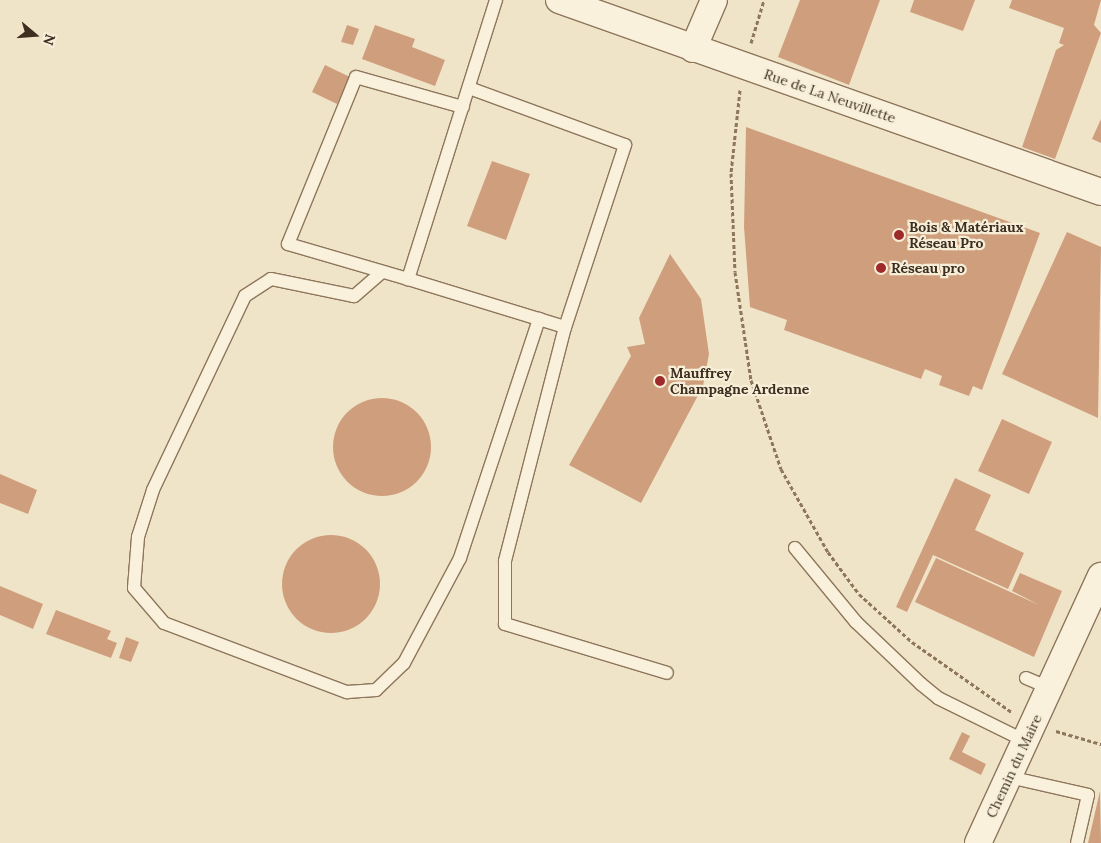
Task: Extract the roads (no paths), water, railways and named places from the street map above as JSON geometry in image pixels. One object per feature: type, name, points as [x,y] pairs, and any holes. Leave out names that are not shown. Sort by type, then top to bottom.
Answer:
[{"type":"street","name":"Rue de La Neuvillette","points":[[559,0],[1101,192]]},
{"type":"street","points":[[693,49],[714,0]]},
{"type":"street","name":"Chemin du Maire","points":[[978,843],[1029,732],[1038,683],[1101,576]]},
{"type":"lane","points":[[408,280],[496,0]]},
{"type":"lane","points":[[463,107],[356,77],[288,244],[565,328]]},
{"type":"lane","points":[[469,88],[625,145],[565,328],[505,561],[505,624],[667,673]]},
{"type":"lane","points":[[382,272],[354,296],[270,278],[245,296],[153,490],[138,537],[134,588],[164,623],[347,692],[376,690],[404,663],[460,558],[539,319]]},
{"type":"lane","points":[[794,548],[856,622],[938,698],[1029,732]]},
{"type":"lane","points":[[1009,777],[1088,795],[1077,843]]},
{"type":"place","name":"Bois & Matériaux Réseau Pro","points":[[899,235]]},
{"type":"place","name":"Réseau pro","points":[[881,268]]},
{"type":"place","name":"Mauffrey Champagne Ardenne","points":[[660,381]]}]
